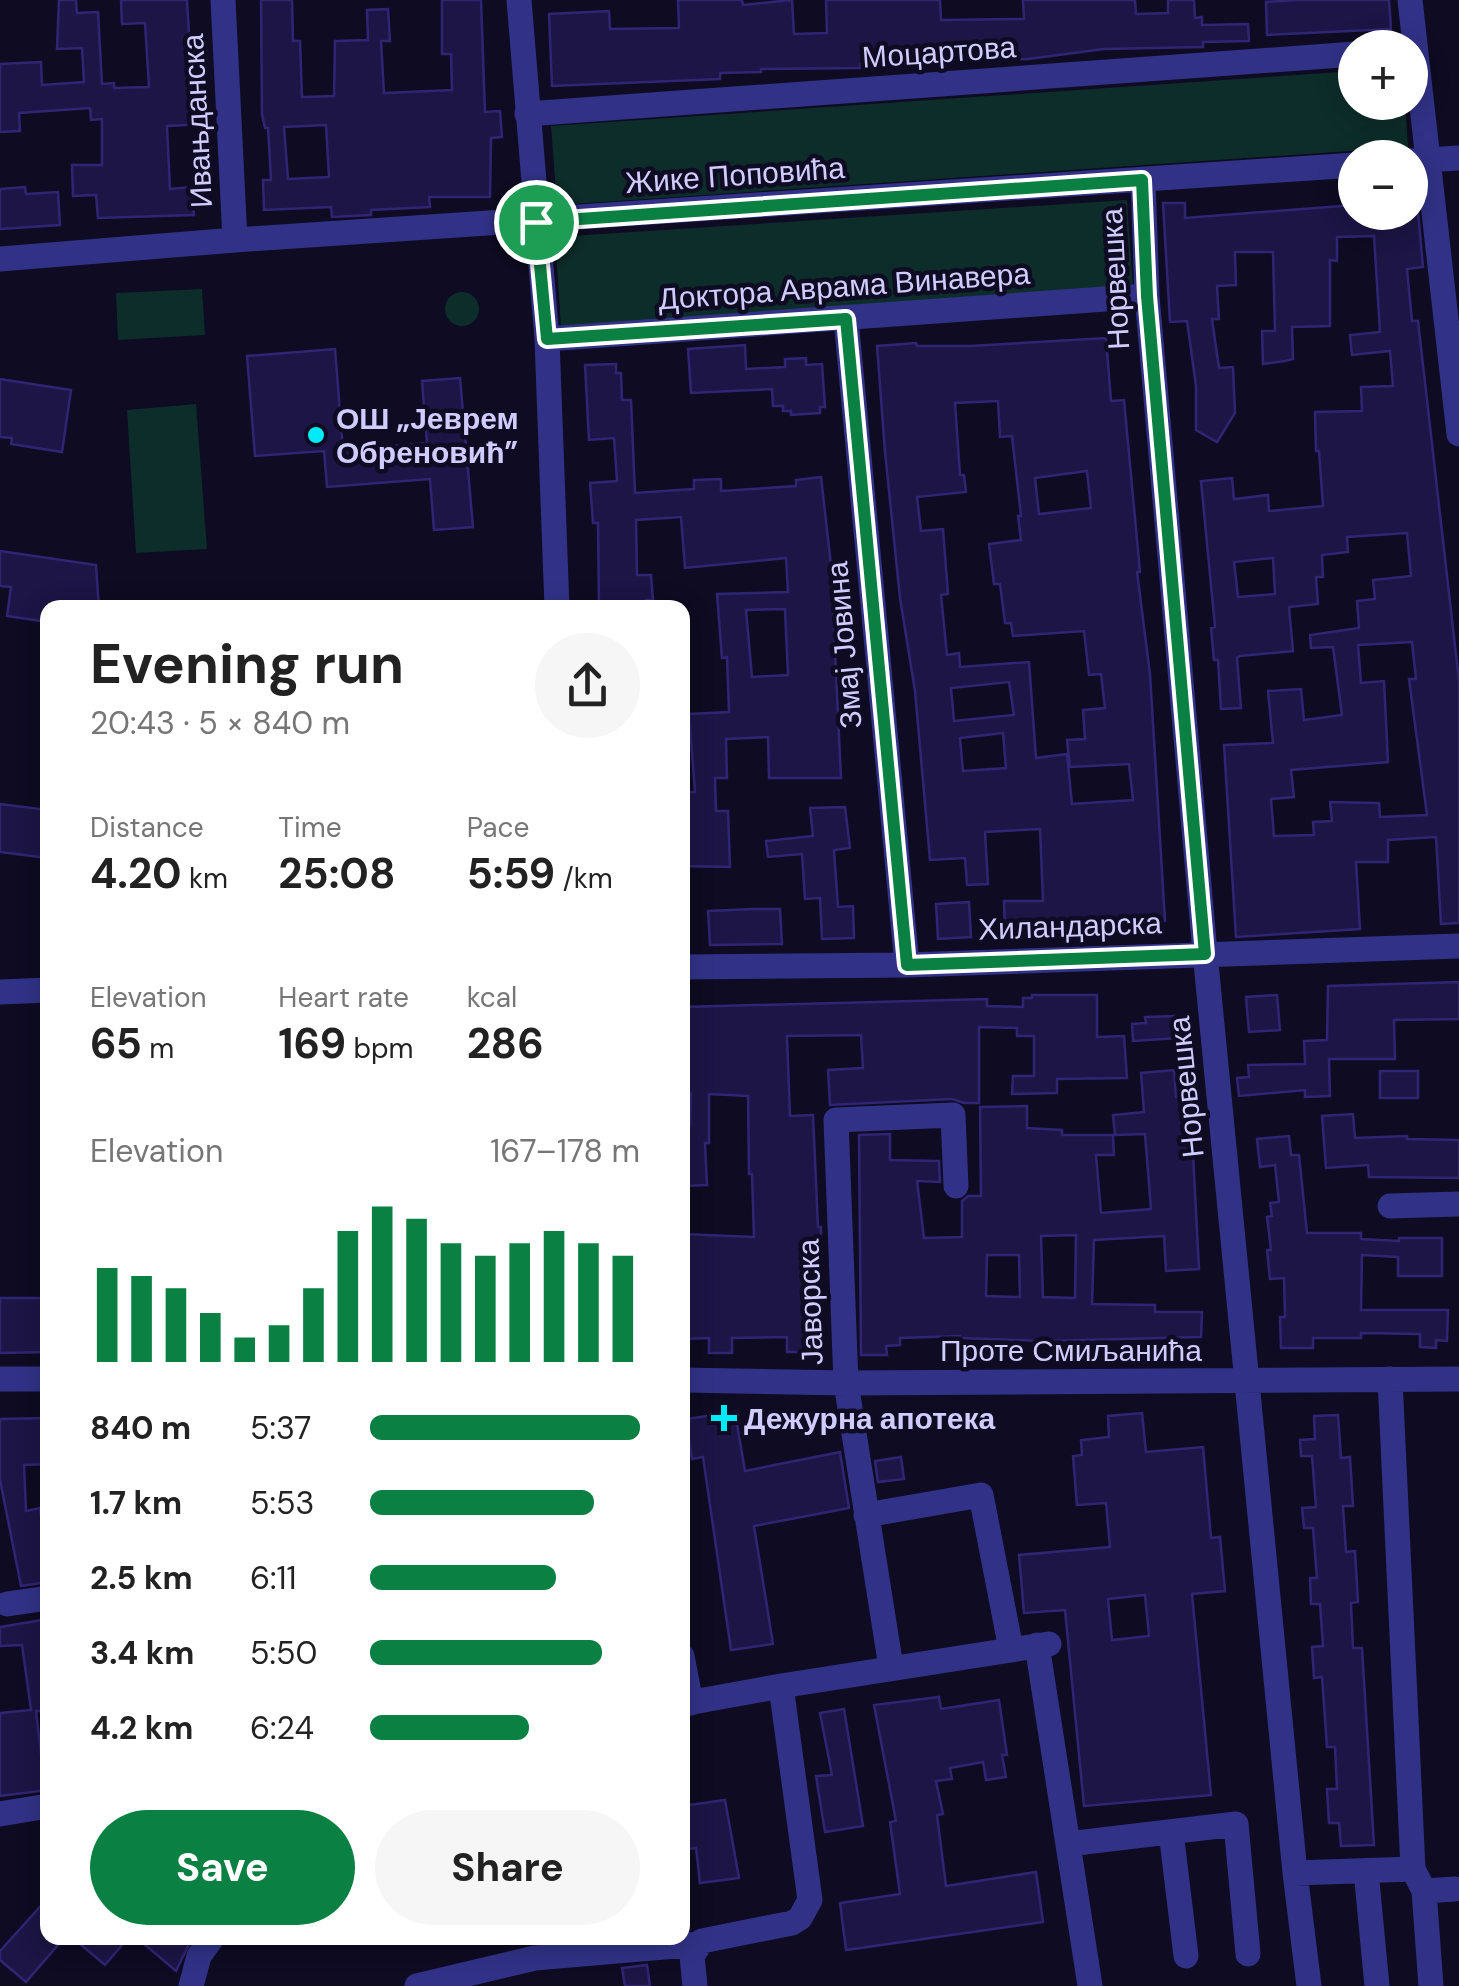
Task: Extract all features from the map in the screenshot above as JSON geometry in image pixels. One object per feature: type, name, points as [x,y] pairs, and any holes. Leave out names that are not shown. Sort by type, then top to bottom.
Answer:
[{"type":"street","name":"Ивањданска","points":[[224,0],[235,240]]},
{"type":"street","points":[[519,0],[547,339],[557,600]]},
{"type":"street","points":[[1410,0],[1411,30]]},
{"type":"street","name":"Моцартова","points":[[528,114],[1338,55]]},
{"type":"street","points":[[1428,160],[1459,158]]},
{"type":"street","name":"Жике Поповића","points":[[0,259],[1338,166]]},
{"type":"street","name":"Норвешка","points":[[1142,180],[1147,296],[1205,954],[1309,1986]]},
{"type":"street","points":[[1428,222],[1459,434]]},
{"type":"street","name":"Доктора Аврама Винавера","points":[[547,339],[1147,296]]},
{"type":"street","name":"Змај Јовина","points":[[846,319],[907,965]]},
{"type":"street","name":"Хиландарска","points":[[690,968],[907,965],[1459,946]]},
{"type":"street","points":[[0,992],[40,990]]},
{"type":"street","name":"Јаворска","points":[[890,1667],[846,1383],[836,1120],[953,1115],[956,1186]]},
{"type":"street","points":[[1390,1206],[1459,1204]]},
{"type":"street","points":[[0,1379],[40,1379]]},
{"type":"street","points":[[1390,1379],[1418,1880],[1431,1986]]},
{"type":"street","name":"Проте Смиљанића","points":[[690,1380],[846,1383],[1459,1379]]},
{"type":"street","points":[[866,1515],[981,1495],[1011,1649]]},
{"type":"street","points":[[7,1604],[40,1599]]},
{"type":"street","points":[[690,1702],[1044,1645],[1090,1986]]},
{"type":"street","points":[[417,1986],[535,1958],[695,1964],[707,1938],[792,1924],[800,1918],[810,1900],[781,1686]]},
{"type":"street","points":[[0,1814],[40,1807]]},
{"type":"street","points":[[1068,1844],[1236,1824],[1248,1954]]},
{"type":"street","points":[[1171,1832],[1186,1956]]},
{"type":"street","points":[[1366,1870],[1377,1986]]},
{"type":"street","points":[[1295,1873],[1366,1870],[1456,1889]]},
{"type":"street","points":[[191,1986],[199,1956],[207,1945]]},
{"type":"green space","points":[[1338,72],[1338,120],[1406,120],[1408,140],[1338,140],[1338,152],[557,205],[551,126]]},
{"type":"green space","points":[[1127,200],[1133,288],[561,326],[555,237]]},
{"type":"green space","points":[[202,289],[205,335],[118,340],[116,293]]},
{"type":"green space","points":[[462,292],[474,297],[479,309],[474,321],[462,326],[450,321],[445,309],[450,297]]},
{"type":"green space","points":[[196,404],[207,549],[136,553],[127,410]]},
{"type":"building","points":[[59,0],[76,0],[77,13],[98,12],[102,84],[114,83],[114,88],[149,87],[145,23],[122,24],[121,0],[187,0],[192,84],[204,84],[206,124],[167,126],[170,189],[191,187],[194,215],[98,218],[96,195],[73,196],[72,165],[102,165],[102,119],[91,120],[90,108],[19,113],[20,131],[0,132],[0,64],[41,62],[42,85],[84,82],[82,48],[57,49]]},
{"type":"building","points":[[261,0],[292,0],[293,41],[300,41],[302,97],[334,96],[335,41],[368,40],[367,10],[388,9],[390,41],[381,41],[384,93],[452,90],[451,54],[442,54],[442,0],[481,0],[485,112],[500,111],[502,137],[491,138],[490,197],[429,197],[430,207],[371,210],[371,215],[332,217],[331,207],[264,210],[263,180],[271,180],[268,128],[262,114]],"holes":[[[326,125],[329,177],[288,179],[284,127]]]},
{"type":"building","points":[[678,0],[742,0],[743,5],[792,0],[794,34],[827,33],[826,0],[940,0],[941,20],[1024,19],[1023,0],[1135,0],[1136,14],[1168,13],[1168,0],[1194,0],[1195,18],[1202,17],[1202,25],[1248,24],[1249,41],[1203,42],[1203,47],[1104,49],[1028,59],[761,69],[720,73],[720,79],[552,86],[549,14],[609,11],[610,29],[679,28]]},
{"type":"building","points":[[1389,0],[1391,29],[1267,35],[1266,2]]},
{"type":"building","points":[[25,187],[26,194],[58,192],[60,225],[0,229],[0,189]]},
{"type":"building","points":[[1163,203],[1185,203],[1185,218],[1338,206],[1338,230],[1420,230],[1423,267],[1407,269],[1412,321],[1418,321],[1459,681],[1459,923],[1441,924],[1436,837],[1388,840],[1388,862],[1356,862],[1360,929],[1236,937],[1224,745],[1273,743],[1268,691],[1301,689],[1304,720],[1342,715],[1333,647],[1311,648],[1310,635],[1359,628],[1357,601],[1375,599],[1373,580],[1411,576],[1407,533],[1347,537],[1348,552],[1322,555],[1323,577],[1316,577],[1318,604],[1289,607],[1293,651],[1237,658],[1241,708],[1221,709],[1201,481],[1232,478],[1234,499],[1268,495],[1269,511],[1323,506],[1315,412],[1362,411],[1361,387],[1393,386],[1390,351],[1352,355],[1350,335],[1380,332],[1374,236],[1337,237],[1337,261],[1330,260],[1330,326],[1292,327],[1293,359],[1263,364],[1262,331],[1275,331],[1273,252],[1235,252],[1236,285],[1217,286],[1219,319],[1212,319],[1219,368],[1233,367],[1235,413],[1217,442],[1196,430],[1196,386],[1187,321],[1170,322]],"holes":[[[1273,558],[1275,594],[1238,597],[1234,562]],[[1412,642],[1416,679],[1409,679],[1427,815],[1380,817],[1379,803],[1330,802],[1332,821],[1313,822],[1314,835],[1274,836],[1271,799],[1294,797],[1291,770],[1388,762],[1384,681],[1361,683],[1358,645]]]},
{"type":"building","points":[[1106,338],[1111,401],[1124,400],[1137,572],[1150,674],[1165,921],[1156,922],[1156,926],[1139,928],[1139,922],[1094,925],[1094,931],[1005,937],[1004,901],[1043,901],[1040,829],[985,832],[988,884],[967,885],[965,858],[930,860],[877,346],[970,346]],"holes":[[[998,401],[1000,437],[1012,436],[1021,540],[989,544],[994,584],[1000,584],[1005,623],[1011,623],[1013,636],[1084,631],[1089,675],[1101,674],[1105,708],[1083,710],[1085,739],[1067,740],[1070,767],[1129,764],[1133,800],[1072,804],[1067,754],[1036,758],[1029,662],[960,667],[959,653],[947,655],[941,595],[948,594],[943,529],[921,531],[917,497],[966,492],[964,475],[960,475],[955,403]],[[1087,471],[1091,508],[1039,514],[1035,478]],[[1009,682],[1014,715],[954,721],[951,688]],[[1003,733],[1006,768],[963,771],[960,738]]]},
{"type":"building","points":[[745,345],[746,369],[785,367],[785,359],[806,358],[806,365],[822,364],[825,407],[820,407],[820,413],[791,415],[791,411],[783,411],[783,406],[773,406],[772,389],[691,393],[688,349]]},
{"type":"building","points":[[335,349],[343,450],[427,443],[422,381],[460,378],[473,527],[434,530],[430,479],[327,487],[324,451],[255,456],[247,356]]},
{"type":"building","points":[[616,364],[616,373],[621,373],[622,400],[631,400],[635,493],[694,489],[694,480],[721,479],[721,491],[796,486],[796,480],[821,477],[836,609],[841,778],[769,778],[768,737],[726,739],[727,778],[715,778],[716,811],[728,811],[730,867],[690,866],[690,792],[695,792],[690,714],[729,712],[727,657],[722,658],[717,594],[788,592],[786,558],[685,568],[681,517],[636,520],[637,575],[651,575],[653,600],[599,600],[598,523],[593,523],[590,483],[617,481],[614,438],[589,440],[585,365]],"holes":[[[785,609],[788,675],[752,677],[746,610]]]},
{"type":"building","points":[[0,379],[71,390],[62,452],[11,444],[12,438],[0,437]]},
{"type":"building","points":[[0,551],[96,565],[98,600],[40,600],[40,621],[7,616],[11,587],[0,586]]},
{"type":"building","points":[[0,804],[40,809],[40,857],[0,852]]},
{"type":"building","points":[[845,807],[850,848],[834,850],[838,907],[853,906],[854,938],[822,939],[820,898],[805,899],[802,854],[768,857],[766,841],[813,836],[810,808]]},
{"type":"building","points":[[969,902],[971,937],[938,939],[936,904]]},
{"type":"building","points":[[780,909],[782,944],[710,945],[708,911]]},
{"type":"building","points":[[1459,982],[1459,1019],[1394,1020],[1395,1059],[1329,1059],[1330,1096],[1305,1097],[1305,1090],[1239,1096],[1237,1078],[1249,1077],[1248,1065],[1305,1064],[1304,1041],[1327,1040],[1328,986]]},
{"type":"building","points":[[1097,995],[1097,1037],[1124,1036],[1127,1078],[1057,1079],[1057,1093],[1012,1094],[1013,1076],[1034,1076],[1034,1036],[1017,1036],[1017,1028],[979,1027],[979,1103],[952,1099],[830,1105],[828,1070],[863,1068],[861,1035],[787,1036],[790,1116],[813,1115],[821,1227],[821,1346],[806,1346],[806,1352],[787,1352],[787,1337],[732,1338],[732,1353],[709,1353],[709,1338],[690,1339],[690,1234],[754,1237],[748,1096],[709,1094],[707,1185],[690,1186],[690,1007],[987,999],[987,1006],[1023,1007],[1023,998]]},
{"type":"building","points":[[1277,995],[1280,1030],[1249,1032],[1246,997]]},
{"type":"building","points":[[1177,1016],[1178,1038],[1133,1041],[1132,1024],[1146,1023],[1145,1017]]},
{"type":"building","points":[[1174,1070],[1176,1097],[1190,1096],[1199,1269],[1166,1271],[1164,1236],[1094,1240],[1092,1304],[1155,1305],[1155,1312],[1202,1312],[1201,1337],[1045,1341],[960,1336],[900,1338],[900,1345],[886,1346],[887,1355],[861,1355],[859,1135],[890,1134],[890,1160],[939,1161],[940,1182],[917,1181],[924,1238],[962,1237],[962,1201],[968,1196],[981,1196],[980,1107],[1027,1106],[1027,1128],[1062,1130],[1062,1135],[1113,1135],[1114,1155],[1096,1155],[1101,1213],[1151,1209],[1145,1134],[1115,1135],[1113,1115],[1144,1112],[1141,1073]],"holes":[[[1076,1235],[1075,1298],[1043,1297],[1041,1236]],[[987,1255],[1019,1255],[1020,1297],[986,1296]]]},
{"type":"building","points":[[1380,1071],[1418,1071],[1418,1098],[1380,1098]]},
{"type":"building","points":[[1353,1114],[1355,1138],[1459,1140],[1459,1178],[1369,1177],[1368,1165],[1326,1168],[1322,1116]]},
{"type":"building","points":[[1289,1136],[1291,1155],[1299,1155],[1307,1233],[1361,1233],[1361,1239],[1399,1241],[1442,1238],[1442,1276],[1398,1276],[1398,1257],[1362,1255],[1361,1310],[1448,1310],[1447,1341],[1436,1340],[1436,1348],[1420,1347],[1420,1334],[1361,1333],[1361,1338],[1313,1338],[1313,1348],[1281,1348],[1284,1278],[1270,1279],[1267,1250],[1271,1250],[1267,1217],[1272,1216],[1270,1203],[1279,1202],[1275,1165],[1260,1167],[1257,1139]]},
{"type":"building","points":[[0,1298],[40,1298],[40,1352],[0,1353]]},
{"type":"building","points":[[735,1412],[745,1471],[840,1452],[849,1508],[754,1526],[773,1644],[731,1650],[703,1457],[692,1459],[690,1418]]},
{"type":"building","points":[[1142,1413],[1146,1452],[1203,1447],[1211,1538],[1220,1537],[1225,1591],[1192,1594],[1211,1795],[1084,1806],[1065,1610],[1024,1613],[1019,1555],[1110,1547],[1106,1503],[1077,1505],[1073,1456],[1082,1455],[1081,1440],[1109,1437],[1108,1416]],"holes":[[[1145,1595],[1149,1636],[1112,1640],[1108,1599]]]},
{"type":"building","points":[[1338,1415],[1341,1458],[1350,1457],[1353,1506],[1343,1506],[1346,1552],[1355,1551],[1358,1602],[1351,1603],[1353,1648],[1362,1648],[1374,1845],[1341,1846],[1339,1823],[1329,1823],[1327,1789],[1337,1789],[1335,1747],[1327,1747],[1322,1677],[1314,1678],[1312,1647],[1323,1646],[1320,1604],[1311,1604],[1310,1578],[1317,1578],[1313,1528],[1304,1528],[1302,1508],[1316,1507],[1312,1456],[1301,1456],[1300,1440],[1315,1439],[1314,1416]]},
{"type":"building","points":[[40,1418],[40,1464],[24,1465],[26,1511],[40,1508],[40,1583],[21,1586],[0,1480],[0,1419]]},
{"type":"building","points":[[901,1457],[904,1479],[878,1482],[875,1461]]},
{"type":"building","points":[[40,1620],[40,1711],[36,1711],[40,1791],[0,1796],[0,1713],[31,1710],[22,1645],[0,1646],[0,1627]]},
{"type":"building","points":[[939,1697],[941,1709],[999,1700],[1007,1755],[1002,1755],[1006,1777],[986,1780],[983,1762],[950,1768],[952,1779],[936,1781],[943,1814],[937,1815],[946,1886],[1036,1872],[1043,1922],[846,1950],[840,1903],[900,1894],[890,1822],[896,1821],[874,1705]]},
{"type":"building","points":[[844,1709],[863,1826],[825,1832],[816,1776],[832,1775],[820,1713]]},
{"type":"building","points":[[725,1800],[739,1878],[700,1883],[696,1848],[690,1849],[690,1805]]},
{"type":"building","points":[[40,1907],[40,1945],[58,1945],[26,1982],[0,1960],[0,1951]]},
{"type":"building","points":[[81,1945],[122,1945],[105,1965]]},
{"type":"building","points":[[145,1945],[189,1945],[176,1971]]},
{"type":"building","points":[[647,1965],[650,1986],[625,1986],[622,1968]]},
{"type":"place","name":"ОШ „Јеврем Обреновић”","points":[[316,435]]},
{"type":"place","name":"Дежурна апотека","points":[[724,1418]]},
{"type":"route","points":[[1142,180],[1147,296],[1205,954],[907,965],[846,319],[547,339],[536,222],[1142,180]]}]
